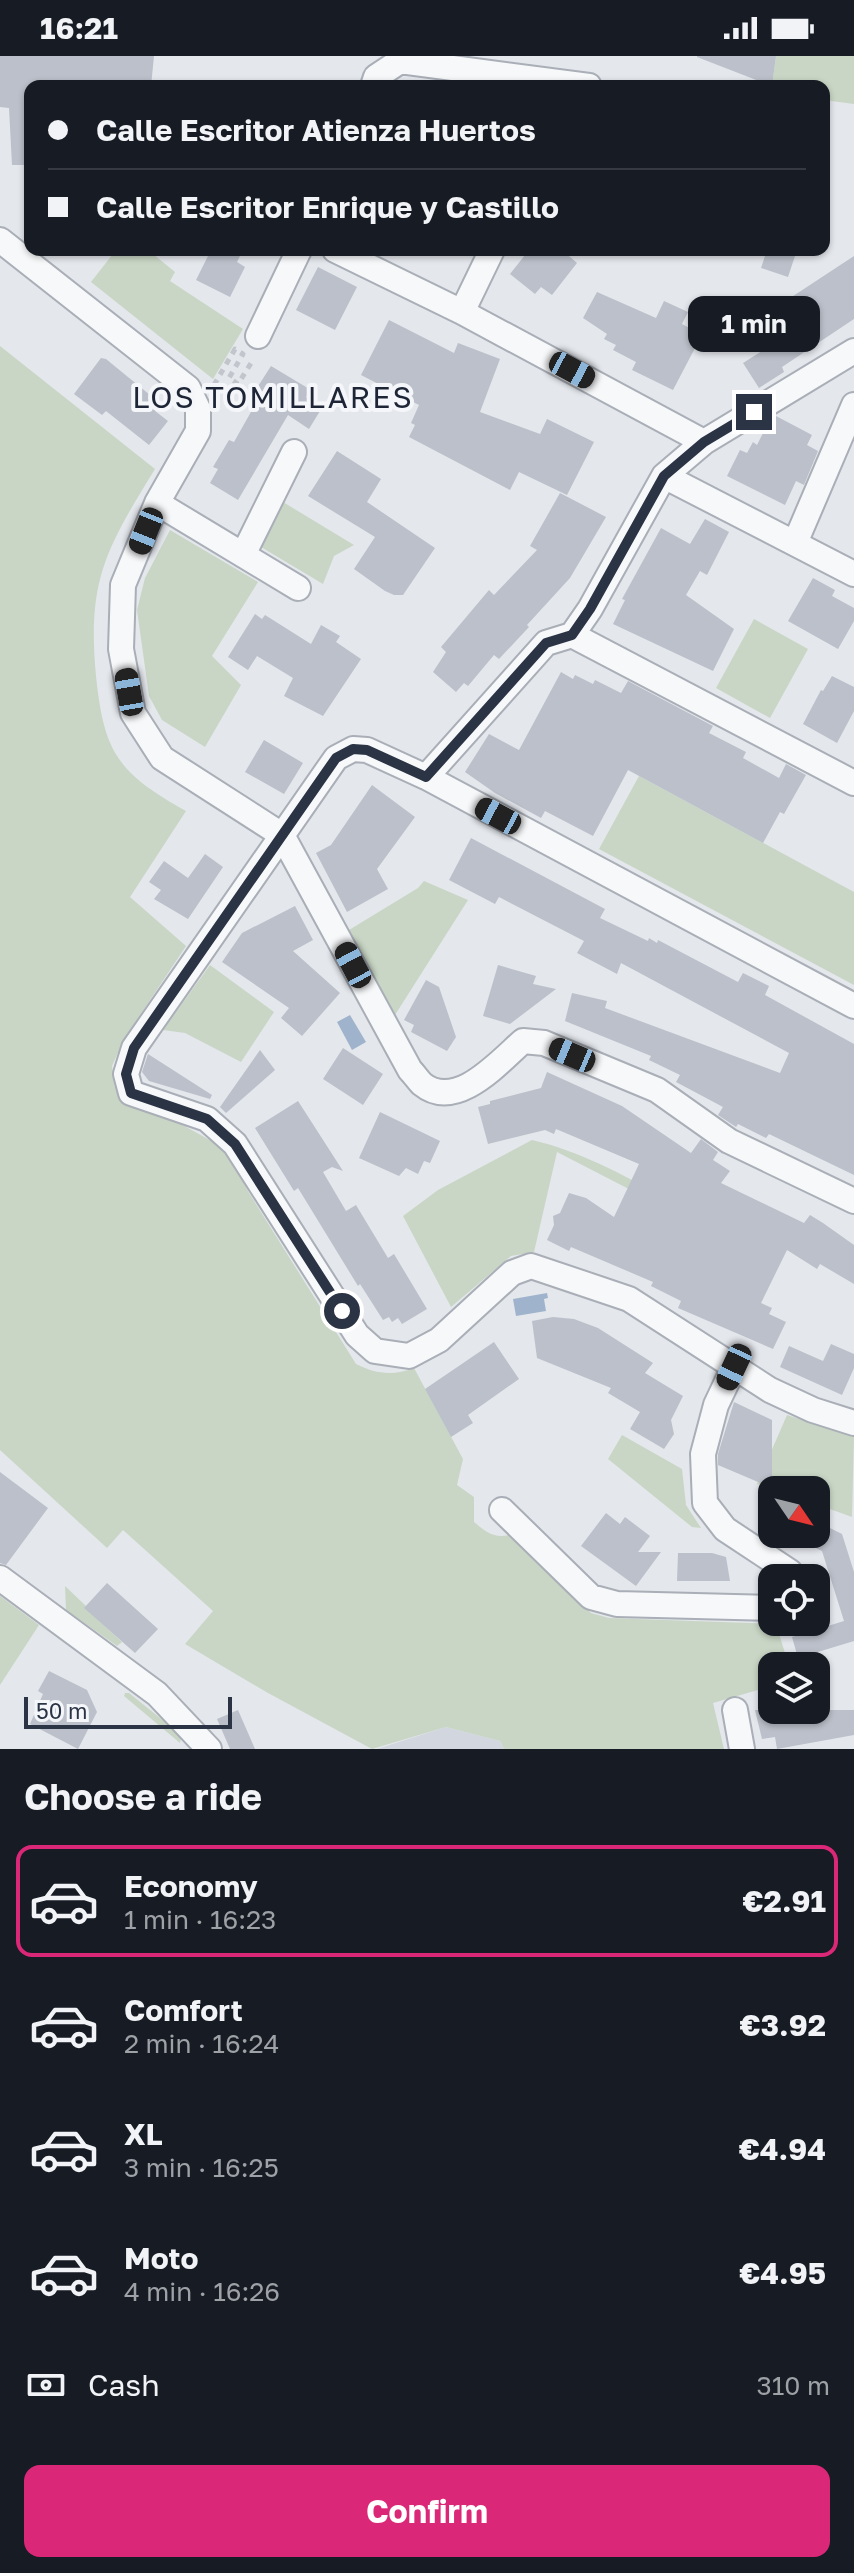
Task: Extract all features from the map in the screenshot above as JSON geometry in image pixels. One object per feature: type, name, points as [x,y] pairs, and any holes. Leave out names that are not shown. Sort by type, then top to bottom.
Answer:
[{"type":"street","points":[[375,80],[400,61],[521,66],[562,80]]},
{"type":"street","points":[[0,240],[188,388],[198,409],[198,431],[157,503],[123,585],[121,649],[133,713],[162,758],[282,835],[410,1070],[423,1086],[444,1093],[462,1089],[485,1075],[523,1041],[544,1043],[657,1090],[729,1141],[854,1201]]},
{"type":"street","points":[[258,336],[296,256]]},
{"type":"street","points":[[347,256],[462,312],[704,442]]},
{"type":"street","points":[[462,312],[489,256]]},
{"type":"street","points":[[426,777],[546,643],[572,635],[590,609],[664,476],[704,442],[854,351]]},
{"type":"street","points":[[795,543],[854,405]]},
{"type":"street","points":[[243,555],[294,452]]},
{"type":"street","points":[[664,476],[854,574]]},
{"type":"street","points":[[157,503],[298,588]]},
{"type":"street","points":[[572,635],[854,783]]},
{"type":"street","points":[[854,1006],[426,777],[367,750],[353,749],[336,758],[282,835],[134,1048],[126,1074],[131,1093],[207,1119],[235,1144],[357,1335],[375,1351],[409,1356],[439,1340],[512,1273],[531,1266],[629,1299],[770,1390],[854,1423]]},
{"type":"street","points":[[734,1367],[716,1405],[703,1454],[705,1503],[725,1529],[778,1564]]},
{"type":"street","points":[[502,1510],[591,1597],[617,1604],[758,1608]]},
{"type":"street","points":[[0,1578],[157,1694],[209,1749]]},
{"type":"street","points":[[735,1710],[742,1749]]},
{"type":"path","points":[[198,409],[235,349],[243,354],[229,378],[238,384],[255,356],[258,336]]},
{"type":"shaded area","points":[[446,1727],[500,1741],[504,1749],[377,1749]]},
{"type":"green space","points":[[776,56],[854,56],[854,104],[830,101],[830,80],[773,80]]},
{"type":"green space","points":[[111,256],[155,256],[175,272],[170,281],[243,329],[213,379],[91,282]]},
{"type":"green space","points":[[0,346],[155,469],[112,544],[104,566],[95,614],[96,676],[104,724],[118,758],[144,785],[186,811],[130,897],[186,946],[124,1039],[112,1066],[115,1086],[125,1101],[168,1117],[226,1149],[249,1193],[356,1364],[385,1373],[414,1368],[463,1459],[457,1485],[474,1497],[474,1522],[494,1535],[509,1535],[591,1613],[609,1618],[758,1623],[758,1636],[780,1636],[785,1652],[758,1652],[758,1690],[713,1703],[724,1749],[504,1749],[500,1741],[446,1727],[372,1749],[185,1644],[213,1611],[123,1530],[107,1548],[0,1450]]},
{"type":"green space","points":[[283,502],[354,545],[334,556],[323,584],[261,547]]},
{"type":"green space","points":[[170,530],[258,582],[212,656],[241,685],[205,747],[162,720],[149,696],[137,610],[145,578]]},
{"type":"green space","points":[[754,619],[808,649],[770,718],[716,688]]},
{"type":"green space","points":[[639,776],[854,892],[854,985],[599,849]]},
{"type":"green space","points":[[424,881],[468,900],[395,1015],[349,930],[418,888]]},
{"type":"green space","points":[[210,965],[274,1012],[241,1062],[185,1033],[163,1030]]},
{"type":"green space","points":[[532,1140],[583,1156],[661,1196],[656,1203],[557,1152],[534,1252],[511,1256],[451,1307],[403,1216],[438,1190]]},
{"type":"green space","points":[[787,1415],[854,1437],[852,1517],[830,1509],[830,1476],[760,1476]]},
{"type":"green space","points":[[622,1435],[682,1469],[686,1505],[701,1528],[692,1527],[608,1459]]},
{"type":"green space","points":[[65,1586],[122,1642],[117,1646],[66,1610]]},
{"type":"green space","points":[[0,1596],[39,1625],[0,1685]]},
{"type":"green space","points":[[125,1693],[175,1730],[181,1737],[180,1743],[124,1696]]},
{"type":"water","points":[[350,1015],[366,1042],[352,1050],[337,1022]]},
{"type":"water","points":[[547,1293],[548,1298],[544,1299],[546,1311],[516,1316],[513,1299]]},
{"type":"building","points":[[0,56],[154,56],[152,80],[24,80],[24,165],[12,165],[9,108],[0,107]]},
{"type":"building","points":[[776,56],[773,80],[756,80],[697,57]]},
{"type":"building","points":[[208,256],[240,256],[237,262],[245,267],[230,297],[196,280]]},
{"type":"building","points":[[524,256],[569,256],[577,263],[552,295],[541,287],[535,294],[510,274]]},
{"type":"building","points":[[765,256],[795,256],[788,277],[761,268]]},
{"type":"building","points":[[854,256],[854,319],[782,367],[784,372],[759,388],[743,363],[784,337],[777,327],[782,324],[777,318],[783,314],[778,306]]},
{"type":"building","points":[[318,267],[357,287],[335,330],[296,310]]},
{"type":"building","points":[[597,292],[656,318],[664,301],[688,312],[682,324],[695,331],[690,340],[695,343],[695,348],[673,390],[632,370],[636,362],[613,350],[616,345],[604,339],[607,334],[583,318]]},
{"type":"building","points":[[389,320],[454,353],[458,343],[500,359],[480,412],[540,434],[547,419],[594,442],[567,495],[519,472],[510,490],[409,437],[419,405],[361,375]]},
{"type":"building","points":[[101,358],[161,404],[155,411],[168,421],[149,445],[106,411],[102,415],[74,394]]},
{"type":"building","points":[[271,366],[311,390],[306,397],[323,406],[309,429],[288,415],[238,500],[210,483],[218,469],[213,467],[229,440],[234,442],[261,394],[255,391]]},
{"type":"building","points":[[776,416],[812,435],[807,445],[818,451],[804,485],[796,481],[785,505],[727,476],[740,450],[747,453],[753,442],[757,445],[770,419]]},
{"type":"building","points":[[337,451],[381,479],[367,502],[435,548],[403,595],[385,591],[354,569],[375,537],[308,496]]},
{"type":"building","points":[[560,493],[606,517],[570,578],[527,625],[529,627],[499,659],[494,655],[468,686],[464,683],[456,692],[433,672],[446,652],[441,647],[489,590],[494,595],[537,550],[530,546]]},
{"type":"building","points":[[705,519],[729,532],[707,575],[700,571],[686,595],[734,629],[713,671],[613,624],[625,600],[622,599],[661,528],[690,544]]},
{"type":"building","points":[[813,578],[835,590],[832,596],[854,608],[854,621],[838,649],[788,621]]},
{"type":"building","points":[[255,614],[262,619],[265,615],[311,644],[321,625],[340,636],[336,642],[361,659],[323,716],[284,696],[293,678],[257,656],[248,670],[228,657]]},
{"type":"building","points":[[561,672],[593,684],[595,680],[621,693],[628,681],[713,726],[709,733],[746,752],[743,758],[779,778],[786,764],[806,775],[763,843],[628,770],[593,836],[545,811],[541,818],[495,793],[465,772],[489,734],[519,750]]},
{"type":"building","points":[[832,676],[854,687],[854,711],[837,743],[803,724]]},
{"type":"building","points":[[264,740],[303,763],[284,794],[245,772]]},
{"type":"building","points":[[372,785],[415,817],[377,869],[388,889],[347,912],[316,853],[331,845]]},
{"type":"building","points":[[471,838],[605,909],[600,918],[648,941],[649,938],[657,943],[658,940],[738,982],[743,973],[769,986],[765,995],[854,1044],[854,1175],[769,1134],[766,1138],[738,1124],[736,1127],[718,1115],[723,1107],[676,1082],[680,1075],[649,1060],[651,1056],[565,1021],[572,993],[607,1001],[605,1008],[780,1073],[789,1053],[621,963],[617,974],[577,953],[584,941],[499,897],[495,904],[449,880]]},
{"type":"building","points":[[205,854],[223,867],[188,919],[154,899],[161,890],[149,882],[164,861],[188,878]]},
{"type":"building","points":[[295,906],[313,940],[293,951],[340,993],[302,1036],[281,1018],[289,1008],[222,962],[242,933]]},
{"type":"building","points":[[498,965],[536,976],[533,984],[556,989],[510,1024],[483,1016]]},
{"type":"building","points":[[426,980],[439,987],[456,1037],[447,1051],[411,1032],[414,1025],[404,1020]]},
{"type":"building","points":[[343,1048],[383,1074],[363,1105],[323,1079]]},
{"type":"building","points":[[260,1050],[275,1070],[226,1113],[220,1107]]},
{"type":"building","points":[[148,1054],[212,1095],[210,1099],[149,1081],[142,1072]]},
{"type":"building","points":[[547,1072],[622,1106],[691,1153],[701,1139],[718,1152],[713,1160],[730,1171],[721,1183],[804,1223],[810,1215],[823,1223],[854,1245],[854,1284],[820,1264],[817,1269],[787,1250],[761,1303],[772,1308],[769,1314],[786,1322],[773,1349],[678,1308],[681,1301],[651,1286],[653,1282],[547,1240],[554,1225],[553,1216],[560,1213],[569,1193],[586,1198],[614,1217],[639,1164],[556,1129],[554,1134],[545,1130],[488,1144],[478,1107],[541,1088]]},
{"type":"building","points":[[298,1101],[343,1171],[332,1167],[323,1172],[346,1211],[356,1205],[388,1258],[394,1254],[427,1309],[402,1324],[398,1318],[392,1322],[389,1317],[383,1320],[360,1284],[358,1286],[298,1188],[294,1191],[255,1128]]},
{"type":"building","points":[[380,1112],[440,1141],[430,1163],[424,1161],[418,1174],[406,1168],[399,1176],[359,1158]]},
{"type":"building","points":[[553,1317],[574,1319],[598,1328],[653,1363],[645,1373],[683,1396],[671,1420],[674,1434],[664,1449],[630,1429],[640,1412],[608,1393],[611,1388],[537,1358],[532,1321]]},
{"type":"building","points":[[494,1342],[519,1379],[468,1415],[473,1423],[451,1437],[425,1389]]},
{"type":"building","points":[[831,1344],[854,1354],[854,1368],[842,1395],[780,1367],[789,1346],[823,1361]]},
{"type":"building","points":[[734,1402],[772,1420],[772,1476],[758,1476],[758,1482],[718,1465],[718,1454]]},
{"type":"building","points":[[0,1472],[48,1508],[6,1565],[0,1563]]},
{"type":"building","points":[[606,1513],[620,1524],[625,1517],[650,1536],[638,1552],[661,1552],[636,1586],[581,1546]]},
{"type":"building","points":[[830,1528],[842,1534],[854,1572],[854,1641],[818,1652],[796,1652],[792,1637],[830,1636],[830,1625],[844,1621],[830,1576],[830,1564],[826,1564],[822,1551],[816,1548],[830,1548]]},
{"type":"building","points":[[678,1553],[712,1553],[726,1557],[730,1581],[677,1581]]},
{"type":"building","points":[[107,1583],[158,1629],[135,1653],[84,1608]]},
{"type":"building","points":[[49,1671],[87,1690],[97,1712],[78,1749],[30,1724],[43,1694],[38,1691]]},
{"type":"building","points":[[238,1710],[255,1749],[230,1749],[217,1719]]},
{"type":"building","points":[[830,1710],[854,1710],[854,1735],[777,1749],[775,1737],[762,1739],[758,1724],[830,1724]]},
{"type":"district","name":"LOS TOMILLARES","points":[[273,397]]},
{"type":"route","points":[[342,1311],[235,1144],[207,1119],[131,1093],[126,1074],[134,1048],[336,758],[353,749],[367,750],[426,777],[546,643],[572,635],[590,609],[664,476],[704,442],[754,412]]}]
